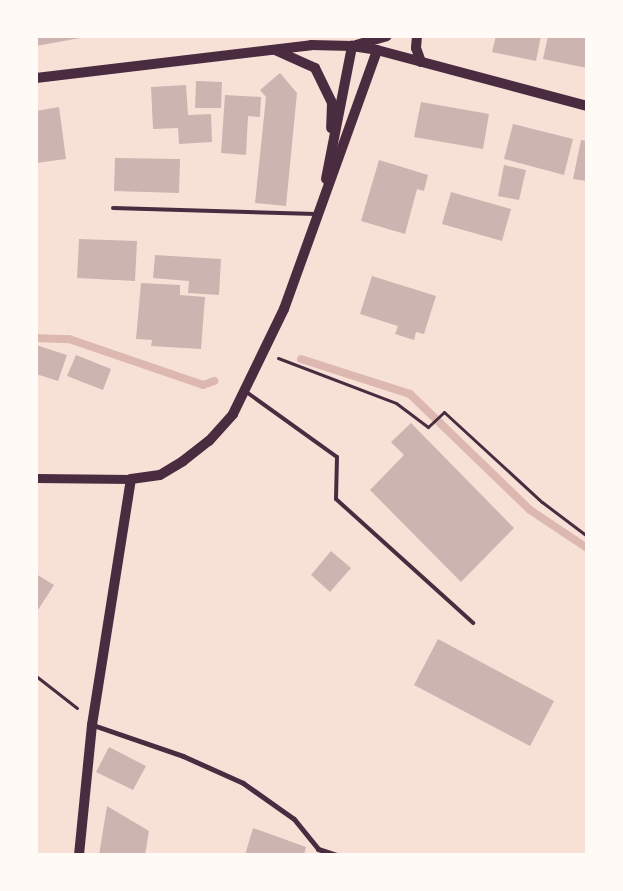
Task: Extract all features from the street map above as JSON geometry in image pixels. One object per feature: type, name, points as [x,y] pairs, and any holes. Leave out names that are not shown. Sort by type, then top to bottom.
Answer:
[{"type":"main road","points":[[352,46],[387,36]]},
{"type":"main road","points":[[417,36],[416,48],[421,62]]},
{"type":"main road","points":[[36,78],[311,45],[352,46],[377,50],[587,106]]},
{"type":"main road","points":[[318,214],[352,46]]},
{"type":"main road","points":[[274,50],[315,68],[332,103],[331,156]]},
{"type":"main road","points":[[79,855],[92,725],[131,479],[160,475],[209,441],[233,414],[284,309],[377,50]]},
{"type":"street","points":[[36,472],[47,476]]},
{"type":"street","points":[[36,478],[47,476],[131,479]]},
{"type":"street","points":[[92,725],[182,756],[243,783],[294,819],[317,852],[337,855]]},
{"type":"lane","points":[[113,208],[318,214]]},
{"type":"lane","points":[[244,391],[337,457],[336,499],[473,623]]},
{"type":"path","points":[[263,352],[396,403],[428,427],[444,412],[542,502],[587,536]]},
{"type":"path","points":[[36,676],[68,698],[92,725]]},
{"type":"building","points":[[36,36],[86,36],[86,37],[36,46]]},
{"type":"building","points":[[496,36],[541,36],[536,61],[492,52]]},
{"type":"building","points":[[548,36],[587,36],[587,68],[543,59]]},
{"type":"building","points":[[280,73],[297,93],[286,206],[255,203],[266,97],[260,90]]},
{"type":"building","points":[[196,81],[222,82],[221,108],[195,108]]},
{"type":"building","points":[[186,85],[188,115],[211,114],[212,142],[179,144],[178,128],[153,129],[151,87]]},
{"type":"building","points":[[225,95],[261,97],[260,117],[248,116],[246,155],[221,153]]},
{"type":"building","points":[[421,102],[489,114],[483,149],[414,137]]},
{"type":"building","points":[[59,107],[66,159],[36,163],[36,111]]},
{"type":"building","points":[[513,124],[573,139],[564,175],[504,159]]},
{"type":"building","points":[[581,140],[587,141],[587,181],[573,179]]},
{"type":"building","points":[[115,158],[180,159],[179,193],[114,191]]},
{"type":"building","points":[[379,160],[428,175],[424,191],[417,189],[405,234],[361,221]]},
{"type":"building","points":[[504,165],[526,170],[519,200],[498,196]]},
{"type":"building","points":[[451,192],[511,209],[502,241],[442,224]]},
{"type":"building","points":[[79,239],[137,241],[135,281],[77,278]]},
{"type":"building","points":[[155,255],[221,259],[219,295],[188,293],[189,281],[153,278]]},
{"type":"building","points":[[372,276],[436,296],[424,334],[416,332],[414,340],[395,334],[398,326],[360,314]]},
{"type":"building","points":[[141,283],[180,285],[180,295],[205,297],[201,349],[151,346],[152,340],[136,339]]},
{"type":"building","points":[[36,345],[67,355],[58,381],[36,374]]},
{"type":"building","points":[[76,355],[111,369],[103,390],[67,376]]},
{"type":"building","points":[[411,423],[514,528],[461,582],[370,490],[404,455],[391,442]]},
{"type":"building","points":[[331,551],[351,568],[330,592],[311,575]]},
{"type":"building","points":[[36,574],[54,585],[36,613]]},
{"type":"building","points":[[438,639],[554,701],[530,746],[414,685]]},
{"type":"building","points":[[109,747],[146,766],[133,790],[96,772]]},
{"type":"building","points":[[107,806],[149,831],[145,855],[99,855]]},
{"type":"building","points":[[253,828],[306,847],[304,855],[245,855]]},
{"type":"waterway","points":[[36,338],[69,339],[203,385],[214,381]]},
{"type":"waterway","points":[[301,359],[410,394],[530,510],[587,548]]}]
